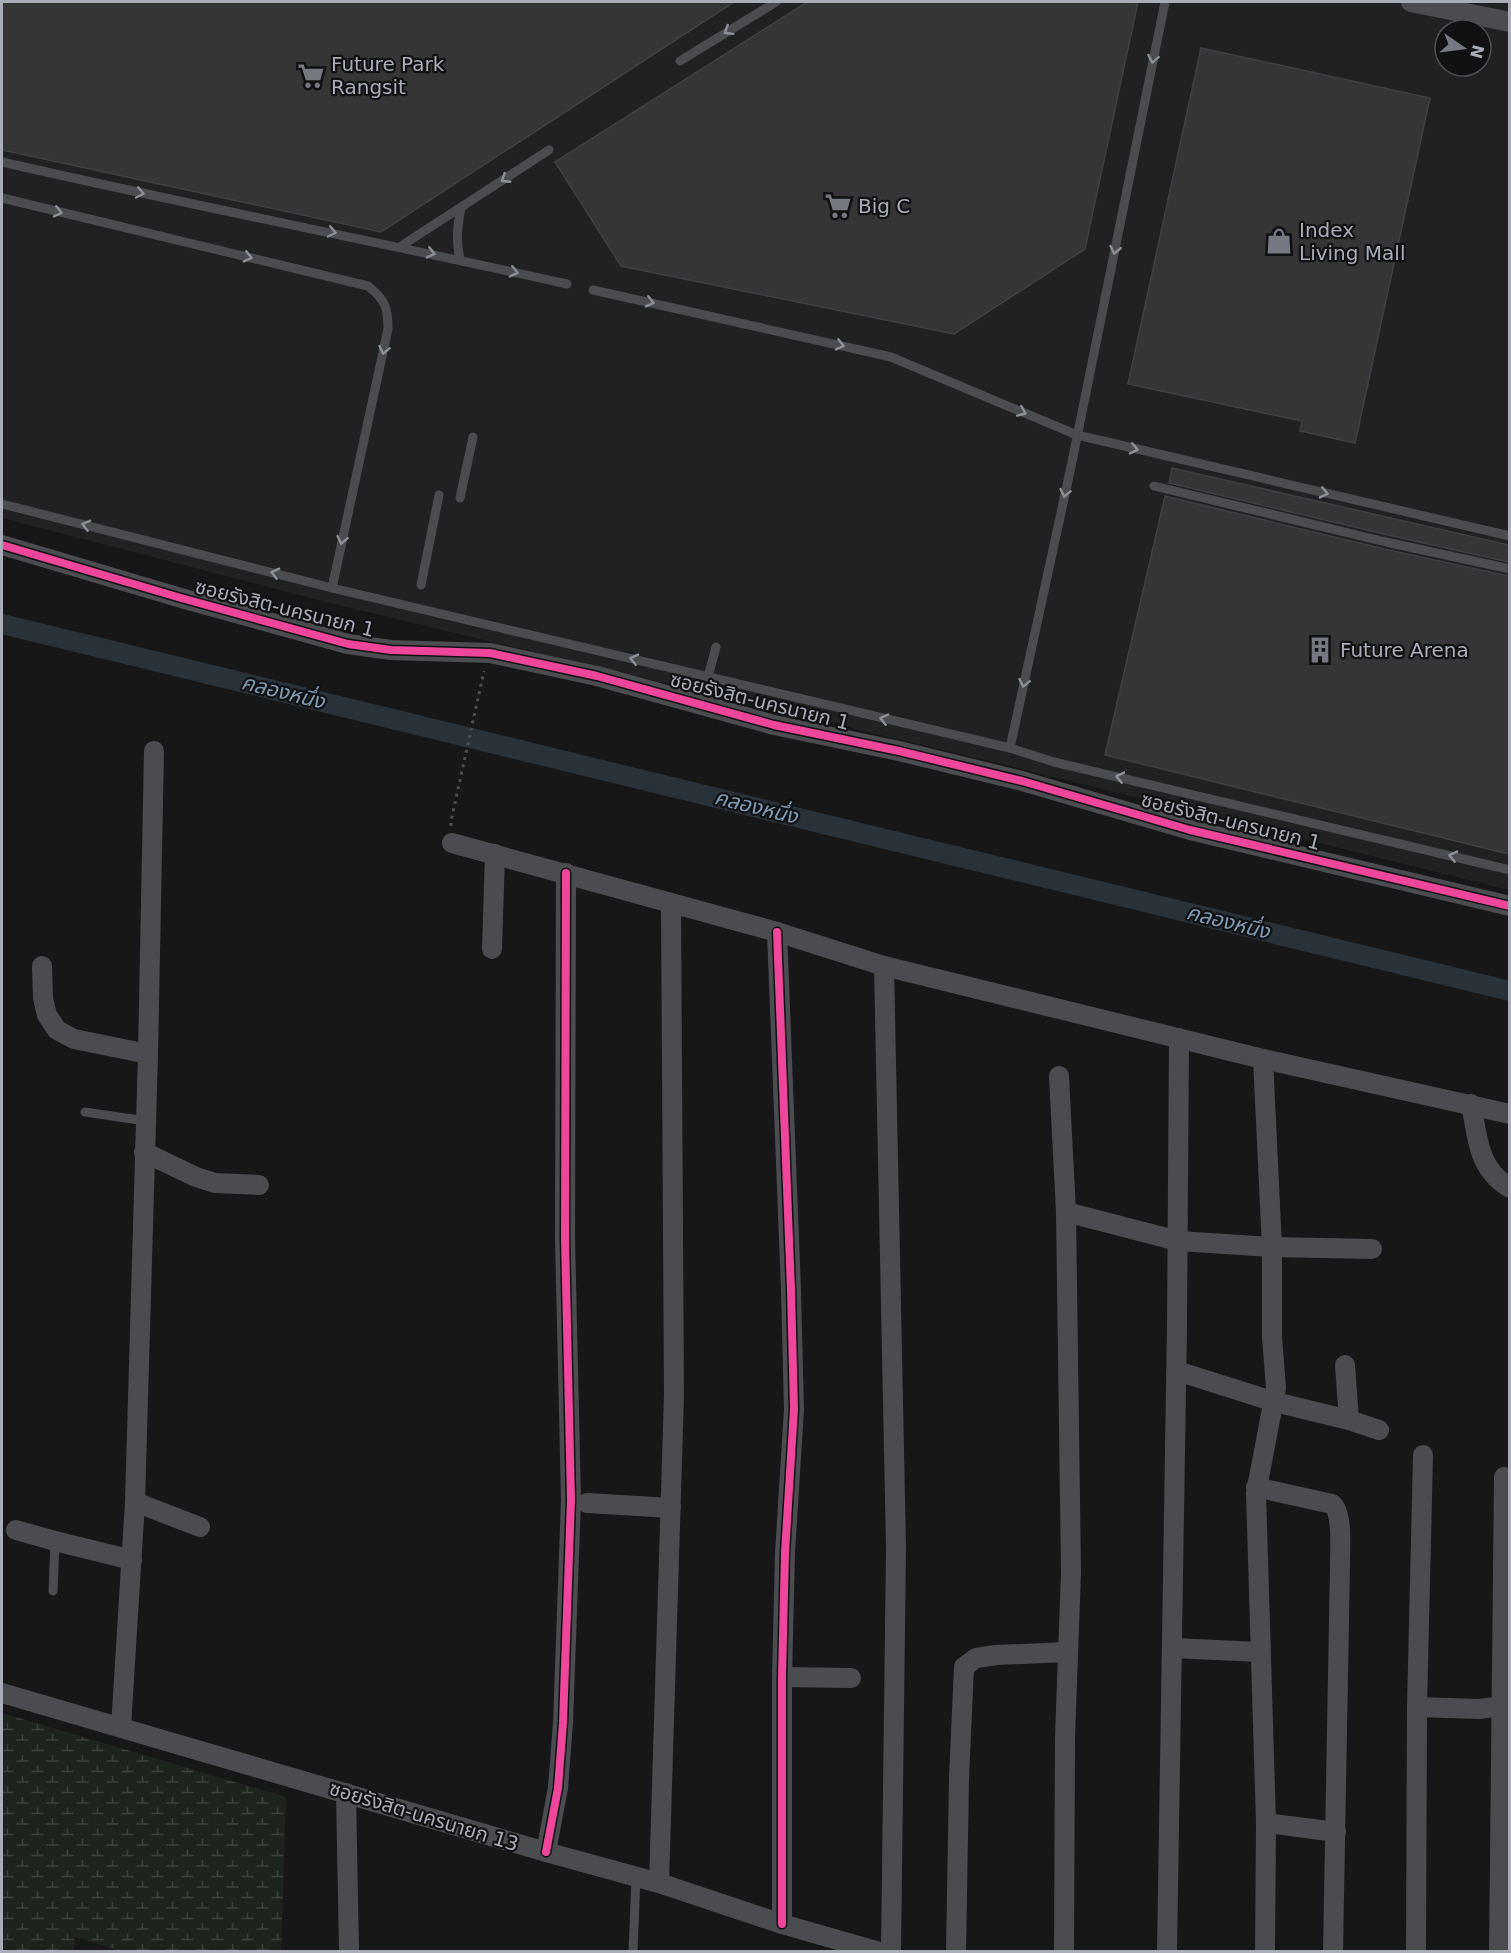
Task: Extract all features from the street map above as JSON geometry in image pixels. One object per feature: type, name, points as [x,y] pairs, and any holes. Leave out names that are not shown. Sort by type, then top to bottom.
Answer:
[{"type":"street","points":[[1411,2],[1509,22]]},
{"type":"street","name":"ซอยรังสิต-นครนายก 1","points":[[2,545],[348,644],[391,650],[490,653],[597,676],[774,725],[899,751],[1011,778],[1190,830],[1509,906]]},
{"type":"street","points":[[121,1727],[135,1502],[154,751]]},
{"type":"street","points":[[452,843],[777,932],[884,966],[1263,1059],[1509,1114]]},
{"type":"street","points":[[492,949],[495,854]]},
{"type":"street","points":[[546,1852],[558,1788],[563,1723],[571,1500],[565,1238],[567,873]]},
{"type":"street","points":[[659,1883],[675,1395],[671,904]]},
{"type":"street","points":[[777,932],[794,1409],[785,1553],[782,1677],[782,1924]]},
{"type":"street","points":[[42,966],[43,998],[47,1015],[57,1030],[74,1039],[148,1054]]},
{"type":"street","points":[[884,966],[896,1547],[891,1952]]},
{"type":"street","points":[[1167,1952],[1177,1371],[1179,1038]]},
{"type":"street","points":[[1263,1059],[1272,1247],[1272,1337],[1276,1388],[1256,1487],[1266,1823],[1265,1952]]},
{"type":"street","points":[[1059,1076],[1066,1212],[1071,1572],[1065,1737],[1064,1952]]},
{"type":"street","points":[[1471,1104],[1480,1151],[1485,1164],[1496,1180],[1509,1188]]},
{"type":"street","points":[[144,1152],[196,1177],[215,1183],[259,1185]]},
{"type":"street","points":[[1066,1212],[1178,1241],[1272,1247],[1372,1249]]},
{"type":"street","points":[[1345,1365],[1349,1420]]},
{"type":"street","points":[[1177,1371],[1275,1402],[1349,1420],[1379,1430]]},
{"type":"street","points":[[1416,1952],[1417,1707],[1423,1455]]},
{"type":"street","points":[[1499,1952],[1505,1706],[1504,1477]]},
{"type":"street","points":[[1256,1487],[1332,1504],[1337,1508],[1340,1564],[1333,1952]]},
{"type":"street","points":[[135,1502],[200,1527]]},
{"type":"street","points":[[586,1503],[671,1508]]},
{"type":"street","points":[[16,1530],[132,1560]]},
{"type":"street","points":[[1173,1648],[1260,1652]]},
{"type":"street","points":[[956,1952],[956,1869],[964,1667],[976,1658],[996,1655],[1068,1652]]},
{"type":"street","points":[[782,1677],[851,1678]]},
{"type":"street","name":"ซอยรังสิต-นครนายก 13","points":[[2,1693],[659,1883],[782,1924],[880,1952]]},
{"type":"street","points":[[1417,1707],[1479,1709],[1505,1706]]},
{"type":"street","points":[[346,1793],[349,1952]]},
{"type":"street","points":[[1266,1823],[1336,1832]]},
{"type":"lane","points":[[680,61],[776,2]]},
{"type":"lane","points":[[1010,748],[1077,435],[1165,2]]},
{"type":"lane","points":[[401,246],[549,150]]},
{"type":"lane","points":[[2,162],[120,189],[401,246],[567,284]]},
{"type":"lane","points":[[2,198],[368,286],[382,298],[388,318],[388,329],[332,588]]},
{"type":"lane","points":[[460,260],[456,227],[461,208]]},
{"type":"lane","points":[[593,290],[891,357],[1077,435],[1509,536]]},
{"type":"lane","points":[[460,498],[473,437]]},
{"type":"lane","points":[[1154,486],[1509,569]]},
{"type":"lane","points":[[421,585],[439,495]]},
{"type":"lane","points":[[2,504],[332,588],[1010,748],[1054,762],[1509,870]]},
{"type":"lane","points":[[708,677],[716,647]]},
{"type":"lane","points":[[85,1112],[146,1121]]},
{"type":"lane","points":[[53,1591],[55,1541]]},
{"type":"lane","points":[[633,1952],[636,1877]]},
{"type":"path","points":[[451,821],[484,672]]},
{"type":"shaded area","points":[[2,2],[1509,2],[1509,890],[993,762],[330,603],[2,518]]},
{"type":"green space","points":[[2,1713],[286,1797],[281,1951],[121,1951],[75,1937],[74,1951],[2,1951]]},
{"type":"building","name":"Future Park Rangsit","points":[[2,2],[734,2],[381,232],[2,150]]},
{"type":"building","name":"Big C","points":[[807,2],[1138,2],[1085,249],[954,334],[621,266],[555,162]]},
{"type":"building","name":"Index Living Mall","points":[[1201,48],[1430,98],[1355,443],[1300,431],[1302,421],[1128,384]]},
{"type":"building","points":[[1172,468],[1509,545],[1509,562],[1169,483]]},
{"type":"building","name":"Future Arena","points":[[1165,496],[1384,549],[1509,576],[1509,854],[1105,755]]},
{"type":"waterway","name":"คลองหนึ่ง","points":[[2,624],[1510,991]]},
{"type":"cycle path","points":[[2,545],[348,644],[391,650],[490,653],[597,676],[774,725],[899,751],[1022,781],[1190,830],[1510,906]]},
{"type":"cycle path","points":[[546,1852],[558,1788],[563,1723],[571,1500],[565,1238],[566,873]]},
{"type":"cycle path","points":[[777,932],[794,1409],[785,1553],[782,1677],[782,1924]]},
{"type":"place","name":"Future Park Rangsit","points":[[311,76]]},
{"type":"place","name":"Big C","points":[[838,206]]},
{"type":"place","name":"Index Living Mall","points":[[1279,241]]},
{"type":"place","name":"Future Arena","points":[[1320,650]]}]
